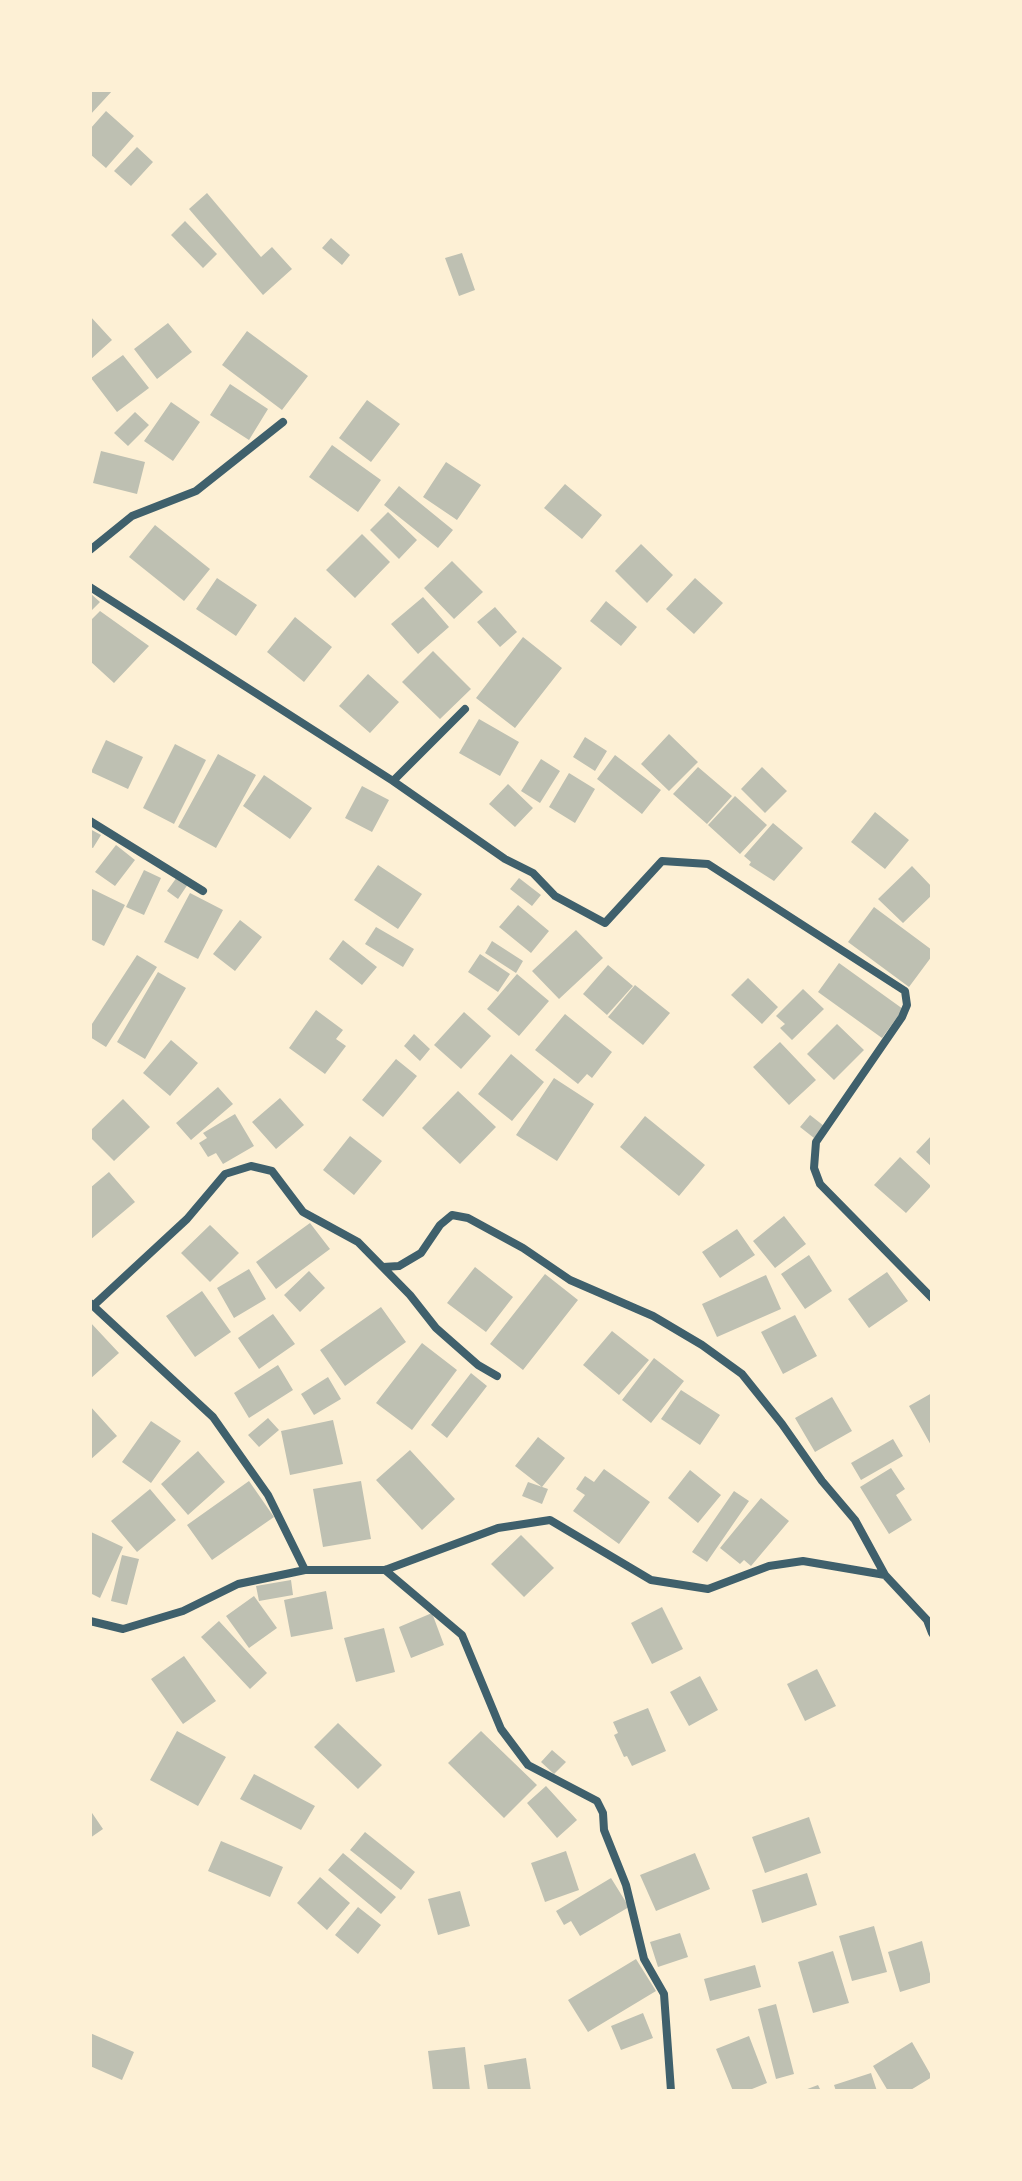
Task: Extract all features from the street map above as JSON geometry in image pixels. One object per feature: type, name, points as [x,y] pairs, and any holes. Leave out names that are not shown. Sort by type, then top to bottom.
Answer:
[{"type":"street","points":[[90,550],[132,516],[196,491],[283,422]]},
{"type":"street","points":[[90,587],[393,781],[505,859],[533,873],[555,896],[605,923],[662,861],[708,864],[905,991],[907,1005],[902,1017],[816,1142],[814,1168],[820,1184],[932,1298]]},
{"type":"street","points":[[393,781],[465,709]]},
{"type":"street","points":[[90,821],[203,891]]},
{"type":"street","points":[[305,1570],[268,1495],[213,1417],[91,1304],[187,1219],[225,1174],[251,1166],[272,1171],[303,1212],[358,1242],[410,1295],[436,1328],[478,1365],[497,1376]]},
{"type":"street","points":[[383,1267],[399,1266],[421,1253],[440,1225],[452,1215],[468,1218],[514,1242],[570,1280],[653,1316],[702,1345],[742,1374],[782,1424],[822,1481],[855,1520],[885,1575],[927,1620],[932,1633]]},
{"type":"street","points":[[90,1621],[123,1629],[183,1611],[238,1584],[305,1570],[385,1570],[498,1528],[550,1520],[651,1580],[708,1589],[769,1566],[803,1561],[885,1575]]},
{"type":"street","points":[[385,1570],[462,1635],[501,1729],[528,1765],[597,1801],[603,1813],[604,1830],[626,1885],[644,1959],[664,1994],[671,2091]]},
{"type":"building","points":[[90,90],[113,90],[90,115]]},
{"type":"building","points":[[106,111],[134,136],[106,168],[90,154],[90,129]]},
{"type":"building","points":[[137,147],[153,162],[131,186],[114,171]]},
{"type":"building","points":[[207,193],[261,257],[272,247],[292,269],[263,295],[189,209]]},
{"type":"building","points":[[185,221],[217,254],[203,268],[171,235]]},
{"type":"building","points":[[331,238],[350,255],[342,265],[322,248]]},
{"type":"building","points":[[462,253],[475,290],[459,296],[445,258]]},
{"type":"building","points":[[90,316],[112,340],[90,360]]},
{"type":"building","points":[[168,323],[192,352],[157,379],[134,349]]},
{"type":"building","points":[[247,331],[308,376],[282,410],[222,365]]},
{"type":"building","points":[[123,355],[149,388],[117,412],[91,378]]},
{"type":"building","points":[[230,384],[268,409],[249,440],[210,415]]},
{"type":"building","points":[[367,400],[400,424],[371,462],[339,438]]},
{"type":"building","points":[[171,402],[200,422],[173,461],[144,441]]},
{"type":"building","points":[[135,412],[149,425],[128,446],[114,433]]},
{"type":"building","points":[[332,445],[381,480],[358,512],[309,477]]},
{"type":"building","points":[[101,451],[145,462],[137,494],[93,483]]},
{"type":"building","points":[[446,462],[481,485],[457,520],[423,497]]},
{"type":"building","points":[[565,484],[602,515],[582,539],[544,508]]},
{"type":"building","points":[[399,486],[453,530],[438,548],[384,505]]},
{"type":"building","points":[[388,512],[417,540],[399,559],[370,530]]},
{"type":"building","points":[[155,525],[210,569],[184,601],[129,557]]},
{"type":"building","points":[[362,534],[390,562],[355,598],[326,570]]},
{"type":"building","points":[[641,544],[673,575],[647,603],[615,571]]},
{"type":"building","points":[[452,561],[483,592],[454,619],[424,588]]},
{"type":"building","points":[[217,578],[257,605],[236,636],[196,609]]},
{"type":"building","points":[[695,578],[723,603],[694,634],[666,609]]},
{"type":"building","points":[[90,593],[100,602],[90,612]]},
{"type":"building","points":[[423,597],[449,627],[418,654],[391,624]]},
{"type":"building","points":[[606,601],[637,627],[621,646],[590,621]]},
{"type":"building","points":[[495,607],[517,632],[500,647],[477,622]]},
{"type":"building","points":[[100,611],[149,646],[114,683],[90,661],[90,621]]},
{"type":"building","points":[[295,617],[332,647],[304,682],[267,652]]},
{"type":"building","points":[[523,637],[562,668],[515,728],[476,698]]},
{"type":"building","points":[[433,651],[471,689],[440,719],[402,682]]},
{"type":"building","points":[[368,674],[399,702],[370,733],[339,706]]},
{"type":"building","points":[[479,719],[519,742],[500,776],[459,753]]},
{"type":"building","points":[[669,734],[698,762],[669,791],[641,764]]},
{"type":"building","points":[[585,737],[607,751],[595,771],[573,757]]},
{"type":"building","points":[[106,740],[143,757],[128,789],[91,772]]},
{"type":"building","points":[[175,744],[206,760],[174,824],[143,808]]},
{"type":"building","points":[[218,754],[256,775],[216,848],[178,827]]},
{"type":"building","points":[[615,755],[661,790],[642,814],[597,779]]},
{"type":"building","points":[[541,759],[560,771],[540,803],[521,791]]},
{"type":"building","points":[[698,767],[732,796],[707,824],[673,794]]},
{"type":"building","points":[[762,767],[787,791],[765,813],[741,789]]},
{"type":"building","points":[[569,773],[595,789],[575,823],[549,807]]},
{"type":"building","points":[[264,775],[312,808],[290,839],[243,806]]},
{"type":"building","points":[[508,784],[533,808],[515,827],[489,804]]},
{"type":"building","points":[[362,786],[389,800],[372,832],[345,818]]},
{"type":"building","points":[[735,796],[767,825],[740,854],[708,825]]},
{"type":"building","points":[[875,812],[909,840],[885,869],[851,842]]},
{"type":"building","points":[[773,823],[803,848],[774,881],[749,865],[751,862],[744,856]]},
{"type":"building","points":[[90,829],[101,835],[93,848],[90,847]]},
{"type":"building","points":[[116,845],[135,860],[115,886],[95,872]]},
{"type":"building","points":[[378,865],[422,894],[398,929],[354,900]]},
{"type":"building","points":[[912,866],[932,887],[932,895],[903,923],[878,899]]},
{"type":"building","points":[[144,870],[161,878],[144,915],[126,907]]},
{"type":"building","points":[[177,877],[188,884],[178,899],[167,891]]},
{"type":"building","points":[[519,878],[541,895],[532,906],[510,889]]},
{"type":"building","points":[[90,888],[125,905],[104,946],[90,939]]},
{"type":"building","points":[[190,893],[223,910],[198,959],[164,942]]},
{"type":"building","points":[[518,905],[549,931],[531,953],[499,927]]},
{"type":"building","points":[[874,907],[932,950],[932,956],[909,987],[848,942]]},
{"type":"building","points":[[240,920],[262,937],[235,971],[213,954]]},
{"type":"building","points":[[376,927],[414,949],[403,967],[365,944]]},
{"type":"building","points":[[576,930],[603,958],[559,999],[532,971]]},
{"type":"building","points":[[343,940],[377,967],[362,985],[329,959]]},
{"type":"building","points":[[492,941],[523,961],[516,973],[485,953]]},
{"type":"building","points":[[480,954],[510,974],[498,992],[468,972]]},
{"type":"building","points":[[137,955],[157,967],[106,1047],[90,1037],[90,1027]]},
{"type":"building","points":[[839,963],[903,1009],[882,1038],[818,992]]},
{"type":"building","points":[[608,965],[633,986],[607,1015],[583,994]]},
{"type":"building","points":[[158,972],[186,988],[145,1059],[117,1042]]},
{"type":"building","points":[[517,974],[549,1001],[519,1036],[487,1009]]},
{"type":"building","points":[[748,978],[778,1007],[762,1024],[731,995]]},
{"type":"building","points":[[635,985],[670,1013],[643,1045],[608,1017]]},
{"type":"building","points":[[803,989],[824,1009],[792,1040],[780,1028],[785,1024],[776,1016]]},
{"type":"building","points":[[316,1010],[343,1030],[336,1039],[346,1046],[325,1074],[289,1048]]},
{"type":"building","points":[[464,1012],[491,1036],[461,1069],[434,1045]]},
{"type":"building","points":[[565,1014],[612,1052],[592,1078],[587,1074],[578,1084],[535,1050]]},
{"type":"building","points":[[837,1024],[864,1050],[834,1080],[807,1054]]},
{"type":"building","points":[[414,1034],[430,1049],[420,1061],[404,1046]]},
{"type":"building","points":[[171,1040],[198,1063],[170,1096],[143,1073]]},
{"type":"building","points":[[780,1042],[816,1080],[789,1105],[753,1067]]},
{"type":"building","points":[[511,1054],[544,1082],[512,1121],[478,1094]]},
{"type":"building","points":[[396,1059],[417,1076],[383,1117],[362,1100]]},
{"type":"building","points":[[554,1078],[594,1104],[557,1161],[516,1135]]},
{"type":"building","points":[[218,1087],[233,1104],[191,1140],[176,1123]]},
{"type":"building","points":[[458,1091],[496,1127],[460,1164],[422,1128]]},
{"type":"building","points":[[280,1098],[304,1125],[276,1149],[252,1122]]},
{"type":"building","points":[[123,1099],[150,1127],[114,1161],[90,1137],[90,1131]]},
{"type":"building","points":[[235,1114],[254,1146],[223,1164],[216,1153],[208,1157],[199,1143],[207,1138],[203,1133]]},
{"type":"building","points":[[810,1115],[824,1126],[814,1138],[800,1127]]},
{"type":"building","points":[[645,1116],[705,1165],[679,1196],[620,1147]]},
{"type":"building","points":[[932,1135],[932,1167],[916,1152]]},
{"type":"building","points":[[350,1136],[382,1161],[354,1195],[323,1170]]},
{"type":"building","points":[[900,1157],[931,1186],[906,1213],[874,1185]]},
{"type":"building","points":[[109,1172],[135,1202],[90,1240],[90,1188]]},
{"type":"building","points":[[784,1216],[806,1244],[775,1268],[753,1241]]},
{"type":"building","points":[[310,1223],[330,1249],[276,1289],[256,1262]]},
{"type":"building","points":[[210,1225],[239,1253],[210,1282],[181,1253]]},
{"type":"building","points":[[737,1229],[755,1255],[720,1278],[702,1252]]},
{"type":"building","points":[[809,1255],[832,1291],[805,1309],[781,1274]]},
{"type":"building","points":[[475,1267],[513,1297],[486,1332],[447,1303]]},
{"type":"building","points":[[249,1269],[266,1299],[234,1318],[217,1288]]},
{"type":"building","points":[[309,1271],[325,1288],[300,1312],[284,1295]]},
{"type":"building","points":[[887,1272],[908,1301],[869,1328],[848,1299]]},
{"type":"building","points":[[545,1274],[578,1300],[523,1370],[490,1344]]},
{"type":"building","points":[[766,1275],[781,1309],[717,1337],[702,1304]]},
{"type":"building","points":[[202,1291],[231,1332],[195,1357],[166,1316]]},
{"type":"building","points":[[381,1307],[406,1342],[345,1386],[320,1350]]},
{"type":"building","points":[[273,1314],[295,1344],[259,1369],[238,1338]]},
{"type":"building","points":[[795,1315],[817,1356],[783,1374],[761,1332]]},
{"type":"building","points":[[90,1322],[119,1353],[90,1379]]},
{"type":"building","points":[[612,1331],[649,1360],[619,1395],[583,1365]]},
{"type":"building","points":[[422,1343],[457,1370],[412,1430],[376,1403]]},
{"type":"building","points":[[654,1358],[684,1381],[651,1423],[622,1400]]},
{"type":"building","points":[[278,1365],[293,1390],[249,1418],[234,1393]]},
{"type":"building","points":[[471,1373],[487,1386],[447,1438],[431,1425]]},
{"type":"building","points":[[328,1377],[341,1399],[314,1415],[301,1394]]},
{"type":"building","points":[[681,1390],[720,1415],[700,1445],[661,1419]]},
{"type":"building","points":[[932,1393],[932,1447],[909,1406]]},
{"type":"building","points":[[832,1397],[852,1431],[815,1452],[795,1418]]},
{"type":"building","points":[[90,1406],[117,1436],[90,1460]]},
{"type":"building","points":[[268,1418],[279,1430],[259,1447],[248,1435]]},
{"type":"building","points":[[333,1420],[343,1464],[290,1475],[281,1431]]},
{"type":"building","points":[[151,1421],[181,1441],[151,1483],[122,1462]]},
{"type":"building","points":[[538,1437],[565,1458],[542,1487],[515,1466]]},
{"type":"building","points":[[893,1439],[903,1456],[861,1480],[851,1463]]},
{"type":"building","points":[[410,1450],[455,1499],[422,1530],[376,1480]]},
{"type":"building","points":[[198,1451],[225,1482],[188,1515],[161,1484]]},
{"type":"building","points":[[891,1468],[905,1489],[896,1495],[912,1520],[889,1534],[860,1487]]},
{"type":"building","points":[[604,1469],[650,1502],[619,1544],[573,1511],[585,1495],[576,1489],[585,1476],[594,1482]]},
{"type":"building","points":[[690,1470],[721,1495],[698,1523],[668,1498]]},
{"type":"building","points":[[249,1481],[274,1517],[212,1560],[187,1525]]},
{"type":"building","points":[[361,1481],[371,1539],[323,1547],[313,1489]]},
{"type":"building","points":[[528,1482],[548,1489],[542,1504],[522,1496]]},
{"type":"building","points":[[150,1489],[176,1520],[137,1552],[111,1521]]},
{"type":"building","points":[[734,1491],[749,1501],[707,1562],[692,1552]]},
{"type":"building","points":[[761,1498],[789,1521],[751,1566],[744,1560],[740,1564],[720,1548]]},
{"type":"building","points":[[91,1532],[123,1547],[100,1598],[90,1593]]},
{"type":"building","points":[[521,1535],[554,1568],[524,1597],[491,1564]]},
{"type":"building","points":[[122,1555],[139,1559],[127,1605],[111,1601]]},
{"type":"building","points":[[291,1580],[293,1595],[259,1601],[256,1586]]},
{"type":"building","points":[[326,1591],[333,1629],[291,1637],[284,1600]]},
{"type":"building","points":[[254,1596],[277,1628],[249,1648],[226,1616]]},
{"type":"building","points":[[662,1607],[683,1649],[652,1664],[631,1623]]},
{"type":"building","points":[[432,1613],[444,1645],[411,1658],[399,1627]]},
{"type":"building","points":[[219,1621],[267,1673],[250,1689],[201,1637]]},
{"type":"building","points":[[384,1628],[395,1672],[356,1682],[344,1638]]},
{"type":"building","points":[[184,1656],[216,1701],[183,1724],[151,1679]]},
{"type":"building","points":[[817,1669],[836,1706],[805,1721],[787,1684]]},
{"type":"building","points":[[700,1676],[718,1710],[689,1726],[670,1692]]},
{"type":"building","points":[[648,1708],[666,1751],[632,1766],[614,1735],[618,1733],[613,1722]]},
{"type":"building","points":[[338,1723],[382,1765],[358,1789],[314,1747]]},
{"type":"building","points":[[177,1731],[226,1757],[198,1806],[150,1780]]},
{"type":"building","points":[[481,1731],[537,1785],[504,1818],[448,1763]]},
{"type":"building","points":[[552,1750],[566,1762],[554,1774],[541,1762]]},
{"type":"building","points":[[254,1774],[315,1806],[301,1830],[240,1799]]},
{"type":"building","points":[[546,1786],[577,1820],[557,1838],[527,1803]]},
{"type":"building","points":[[90,1810],[103,1829],[90,1838]]},
{"type":"building","points":[[809,1817],[821,1853],[765,1873],[752,1837]]},
{"type":"building","points":[[365,1832],[415,1872],[401,1890],[350,1850]]},
{"type":"building","points":[[221,1841],[283,1867],[270,1897],[208,1871]]},
{"type":"building","points":[[566,1851],[579,1890],[545,1902],[531,1863]]},
{"type":"building","points":[[343,1853],[396,1897],[381,1914],[328,1870]]},
{"type":"building","points":[[695,1853],[710,1889],[656,1911],[640,1875]]},
{"type":"building","points":[[807,1873],[817,1905],[762,1923],[752,1890]]},
{"type":"building","points":[[320,1877],[350,1903],[327,1930],[297,1903]]},
{"type":"building","points":[[611,1878],[629,1907],[580,1936],[571,1921],[564,1925],[556,1911]]},
{"type":"building","points":[[460,1891],[470,1926],[438,1935],[428,1899]]},
{"type":"building","points":[[358,1907],[381,1925],[358,1954],[335,1935]]},
{"type":"building","points":[[874,1926],[887,1972],[852,1981],[839,1936]]},
{"type":"building","points":[[680,1933],[688,1957],[658,1967],[650,1942]]},
{"type":"building","points":[[922,1941],[932,1982],[900,1992],[888,1952]]},
{"type":"building","points":[[833,1951],[849,2003],[813,2013],[798,1962]]},
{"type":"building","points":[[636,1959],[656,1991],[588,2032],[568,2000]]},
{"type":"building","points":[[755,1965],[761,1987],[710,2001],[704,1979]]},
{"type":"building","points":[[776,2004],[794,2074],[776,2079],[758,2009]]},
{"type":"building","points":[[643,2013],[653,2038],[621,2050],[611,2026]]},
{"type":"building","points":[[90,2033],[134,2052],[122,2080],[90,2066]]},
{"type":"building","points":[[749,2036],[767,2083],[747,2091],[733,2091],[716,2049]]},
{"type":"building","points":[[912,2042],[932,2077],[909,2091],[888,2091],[873,2066]]},
{"type":"building","points":[[465,2047],[470,2091],[433,2091],[428,2051]]},
{"type":"building","points":[[526,2058],[531,2091],[488,2091],[484,2065]]},
{"type":"building","points":[[871,2073],[877,2091],[836,2091],[834,2085]]},
{"type":"building","points":[[818,2085],[821,2091],[802,2091]]}]
